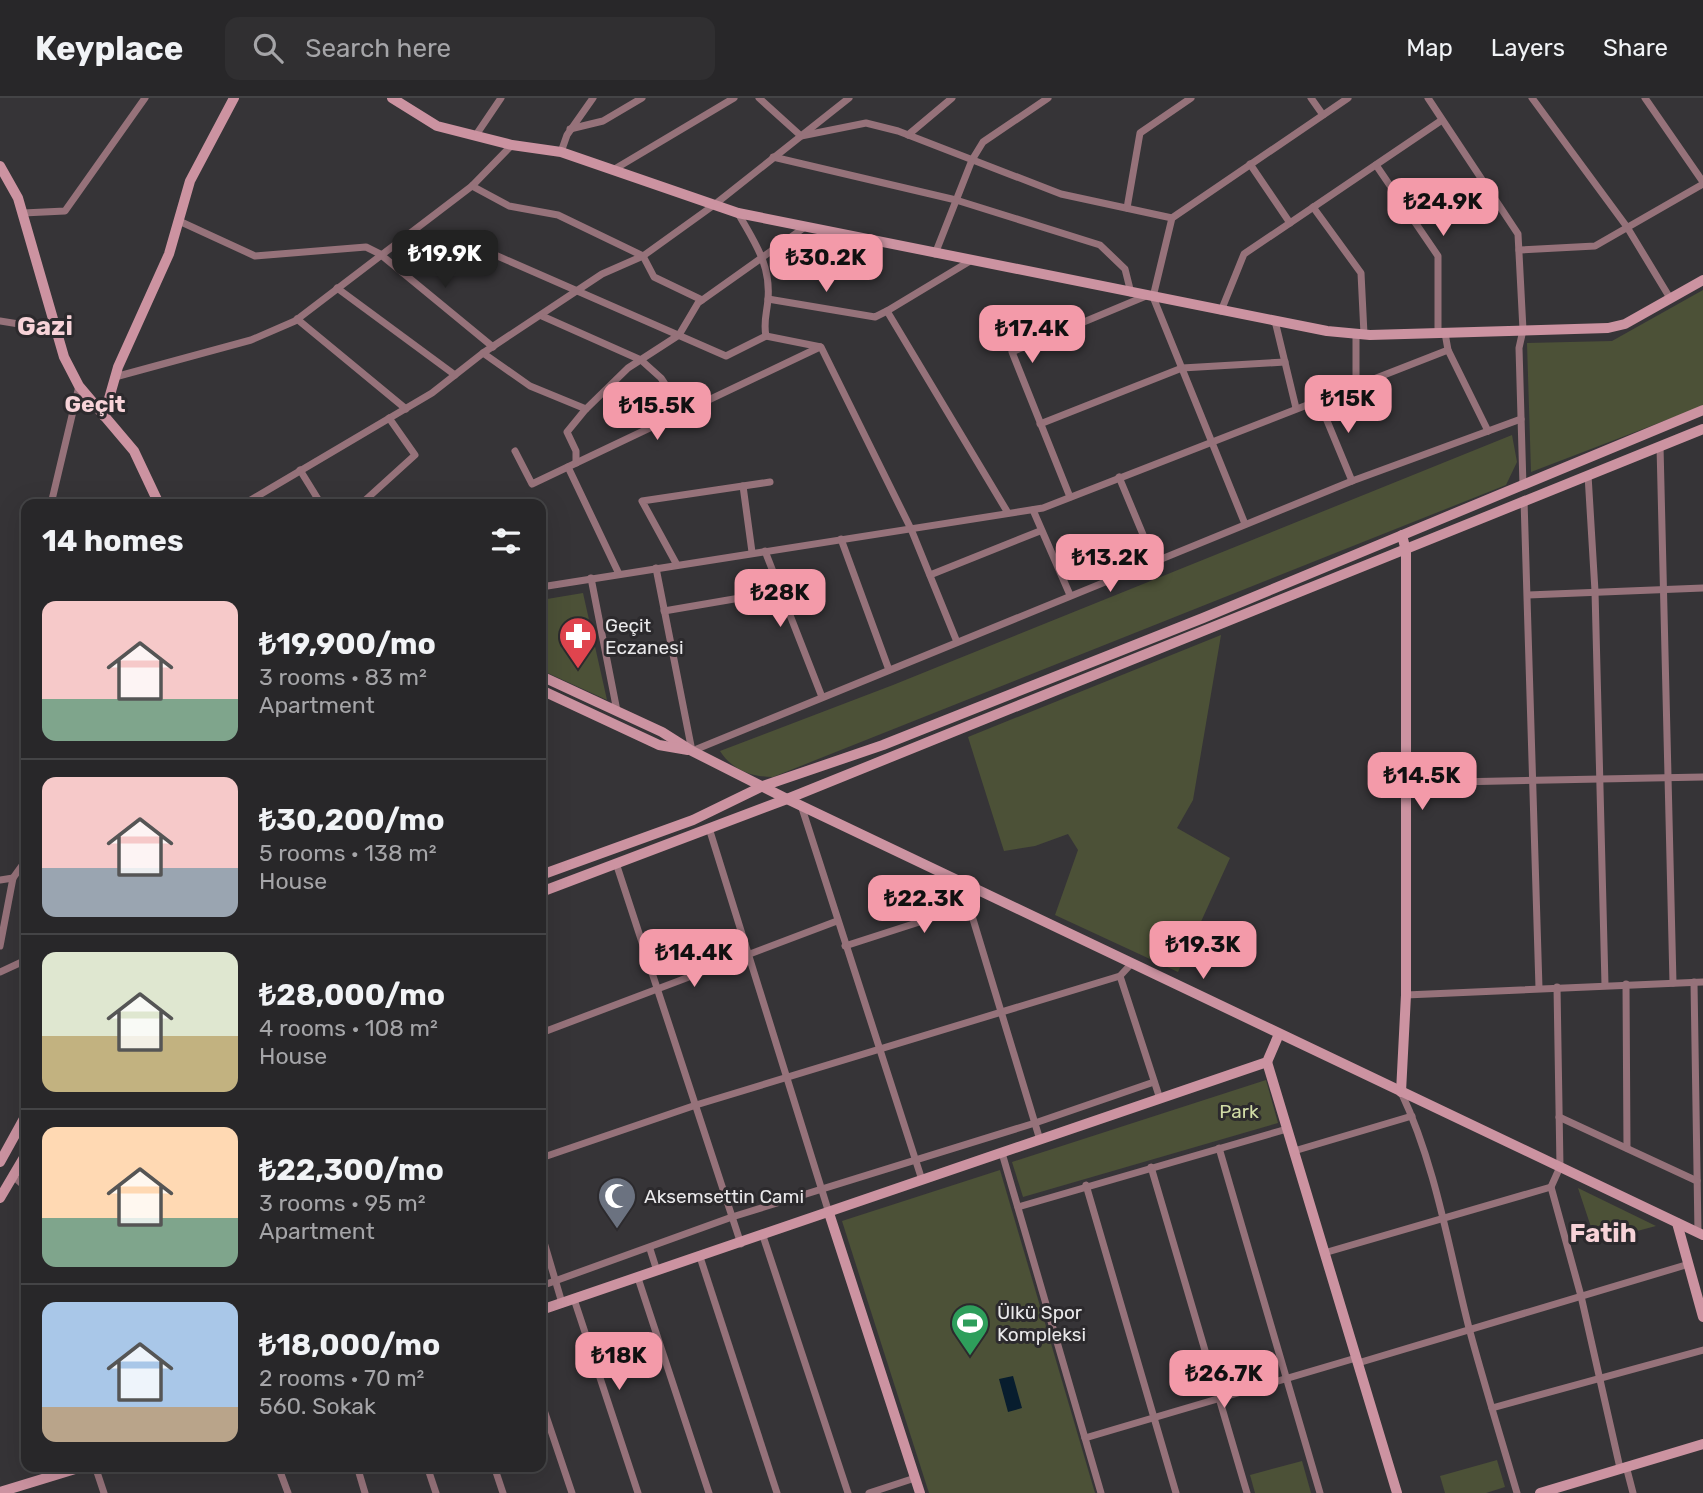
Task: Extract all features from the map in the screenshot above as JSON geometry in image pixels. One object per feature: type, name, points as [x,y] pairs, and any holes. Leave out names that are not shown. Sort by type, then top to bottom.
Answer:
[{"type":"street","points":[[23,212],[65,211],[145,98]]},
{"type":"street","points":[[104,416],[115,377],[169,254],[190,181],[234,98]]},
{"type":"street","points":[[392,98],[437,126],[512,145],[561,152],[738,213],[1221,311],[1360,334],[1608,328],[1625,324],[1703,280]]},
{"type":"street","points":[[475,135],[501,98]]},
{"type":"street","points":[[561,152],[570,129],[593,98]]},
{"type":"street","points":[[570,129],[603,121],[642,98]]},
{"type":"street","points":[[612,170],[734,98]]},
{"type":"street","points":[[759,98],[801,135]]},
{"type":"street","points":[[252,499],[406,409],[602,274],[643,256],[714,205],[849,98]]},
{"type":"street","points":[[908,135],[952,98]]},
{"type":"street","points":[[935,254],[972,160],[983,142],[1048,98]]},
{"type":"street","points":[[1127,208],[1140,133],[1191,98]]},
{"type":"street","points":[[1311,98],[1323,115]]},
{"type":"street","points":[[1245,524],[1182,368],[1150,297],[1171,218],[1348,98]]},
{"type":"street","points":[[1428,98],[1518,234],[1523,330],[1519,348],[1523,486]]},
{"type":"street","points":[[1532,98],[1627,227],[1670,299]]},
{"type":"street","points":[[1519,250],[1595,246],[1703,183],[1645,98]]},
{"type":"street","points":[[1221,311],[1244,254],[1442,120]]},
{"type":"street","points":[[801,135],[866,123],[908,135],[1061,194],[1171,218]]},
{"type":"street","points":[[115,377],[251,340],[298,319],[472,186],[512,145]]},
{"type":"street","points":[[773,158],[956,200],[1100,245],[1125,269],[1131,293]]},
{"type":"street","points":[[1250,164],[1290,223]]},
{"type":"street","points":[[1376,165],[1438,256],[1442,333],[1488,430]]},
{"type":"street","points":[[0,166],[23,212],[64,358],[79,386],[134,451],[157,499]]},
{"type":"street","points":[[472,186],[509,206],[558,215],[643,256],[654,277],[702,300]]},
{"type":"street","points":[[1313,207],[1361,273],[1356,384]]},
{"type":"street","points":[[738,213],[764,259],[768,299],[763,323],[766,336]]},
{"type":"street","points":[[179,220],[255,256],[366,247],[380,254],[493,347]]},
{"type":"street","points":[[619,574],[572,465],[576,451],[568,432],[586,409],[641,360],[678,335],[702,300],[764,259],[805,227]]},
{"type":"street","points":[[486,251],[726,356],[766,336],[821,347]]},
{"type":"street","points":[[768,299],[875,317],[970,261]]},
{"type":"street","points":[[337,288],[455,375]]},
{"type":"street","points":[[1070,497],[1013,352],[1150,297]]},
{"type":"street","points":[[887,311],[1008,513]]},
{"type":"street","points":[[542,316],[641,360],[661,378],[684,413]]},
{"type":"street","points":[[298,319],[406,409]]},
{"type":"street","points":[[0,321],[56,330]]},
{"type":"street","points":[[1275,321],[1296,408]]},
{"type":"street","points":[[515,451],[532,484],[821,347]]},
{"type":"street","points":[[821,347],[911,529],[957,642]]},
{"type":"street","points":[[546,586],[1033,509],[1448,350]]},
{"type":"street","points":[[483,354],[530,386],[586,409]]},
{"type":"street","points":[[1040,424],[1182,368],[1285,362]]},
{"type":"street","points":[[52,499],[79,386]]},
{"type":"street","points":[[1318,400],[1352,481]]},
{"type":"street","points":[[546,873],[693,820],[763,786],[883,745],[1523,486],[1703,410]]},
{"type":"street","points":[[367,499],[415,455],[389,418]]},
{"type":"street","points":[[546,692],[659,745],[692,751],[1352,481],[1521,419]]},
{"type":"street","points":[[546,890],[787,799],[1703,429]]},
{"type":"street","points":[[1660,446],[1673,983]]},
{"type":"street","points":[[300,470],[318,499]]},
{"type":"street","points":[[1588,475],[1595,591],[1605,985]]},
{"type":"street","points":[[1119,477],[1154,561]]},
{"type":"street","points":[[677,565],[642,501],[770,482]]},
{"type":"street","points":[[743,486],[752,552]]},
{"type":"street","points":[[1524,500],[1539,988]]},
{"type":"street","points":[[1033,509],[1040,531],[1070,596]]},
{"type":"street","points":[[930,575],[1040,531]]},
{"type":"street","points":[[1402,535],[1406,551],[1406,995],[1401,1092],[1412,1116],[1443,1219],[1469,1329],[1517,1493]]},
{"type":"street","points":[[841,539],[890,670]]},
{"type":"street","points":[[765,551],[822,697]]},
{"type":"street","points":[[656,568],[692,751]]},
{"type":"street","points":[[591,578],[617,711]]},
{"type":"street","points":[[1528,594],[1703,588]]},
{"type":"street","points":[[664,611],[780,591]]},
{"type":"street","points":[[546,678],[663,732],[692,751],[787,799],[1700,1234],[1697,1181],[1699,982],[1406,995]]},
{"type":"street","points":[[1406,783],[1703,777]]},
{"type":"street","points":[[801,805],[922,1180]]},
{"type":"street","points":[[709,828],[786,1078],[920,1493]]},
{"type":"street","points":[[616,863],[741,1244]]},
{"type":"street","points":[[0,946],[13,878],[21,867]]},
{"type":"street","points":[[0,880],[13,878]]},
{"type":"street","points":[[845,946],[969,906],[979,891]]},
{"type":"street","points":[[969,906],[1040,1140]]},
{"type":"street","points":[[546,1031],[837,921]]},
{"type":"street","points":[[0,971],[21,962]]},
{"type":"street","points":[[546,1156],[696,1105],[1119,976],[1132,963]]},
{"type":"street","points":[[1119,976],[1160,1099]]},
{"type":"street","points":[[1626,984],[1627,1149]]},
{"type":"street","points":[[1557,987],[1560,1167],[1551,1187],[1623,1467],[1633,1493]]},
{"type":"street","points":[[1279,1034],[1267,1062],[1397,1493]]},
{"type":"street","points":[[546,1308],[741,1244],[1267,1062]]},
{"type":"street","points":[[546,1285],[821,1187],[1035,1123],[1154,1082]]},
{"type":"street","points":[[1294,1151],[1412,1116]]},
{"type":"street","points":[[1559,1117],[1697,1181]]},
{"type":"street","points":[[0,1162],[21,1124]]},
{"type":"street","points":[[1018,1207],[1086,1185],[1287,1129]]},
{"type":"street","points":[[1219,1148],[1320,1493]]},
{"type":"street","points":[[1002,1153],[1101,1493]]},
{"type":"street","points":[[0,1198],[21,1162]]},
{"type":"street","points":[[1152,1167],[1247,1493]]},
{"type":"street","points":[[13,1175],[21,1183]]},
{"type":"street","points":[[1086,1185],[1176,1493]]},
{"type":"street","points":[[1324,1253],[1551,1187]]},
{"type":"street","points":[[1678,1223],[1703,1317]]},
{"type":"street","points":[[763,1236],[848,1493]]},
{"type":"street","points":[[546,1249],[562,1303]]},
{"type":"street","points":[[650,1249],[657,1271]]},
{"type":"street","points":[[700,1257],[777,1493]]},
{"type":"street","points":[[1085,1438],[1153,1416],[1469,1329],[1689,1264]]},
{"type":"street","points":[[638,1278],[709,1493]]},
{"type":"street","points":[[574,1299],[638,1493]]},
{"type":"street","points":[[1492,1408],[1703,1350]]},
{"type":"street","points":[[546,1416],[572,1493]]},
{"type":"street","points":[[1540,1493],[1703,1444]]},
{"type":"street","points":[[0,1492],[65,1472]]},
{"type":"street","points":[[98,1472],[104,1493]]},
{"type":"street","points":[[280,1472],[288,1493]]},
{"type":"street","points":[[359,1472],[365,1493]]},
{"type":"street","points":[[429,1472],[436,1493]]},
{"type":"street","points":[[496,1472],[503,1493]]},
{"type":"street","points":[[869,1493],[915,1478]]},
{"type":"green space","points":[[1703,290],[1703,406],[1531,472],[1527,343],[1612,341]]},
{"type":"green space","points":[[1512,435],[1517,462],[1506,485],[773,777],[743,771],[730,763],[720,751],[893,685]]},
{"type":"green space","points":[[583,593],[607,700],[546,672],[546,599]]},
{"type":"green space","points":[[1221,635],[1193,800],[1177,828],[1230,858],[1178,972],[1055,915],[1078,850],[1068,834],[1035,846],[1004,851],[968,737]]},
{"type":"green space","name":"Park","points":[[1266,1080],[1278,1123],[1023,1197],[1012,1162]]},
{"type":"green space","name":"Ülkü Spor Kompleksi","points":[[1000,1170],[1095,1493],[929,1493],[842,1221]]},
{"type":"green space","points":[[1578,1188],[1656,1226],[1596,1242]]},
{"type":"green space","points":[[1497,1460],[1505,1487],[1486,1493],[1445,1493],[1440,1476]]},
{"type":"green space","points":[[1302,1461],[1311,1493],[1255,1493],[1250,1475]]},
{"type":"water","points":[[1013,1376],[1022,1408],[1008,1412],[999,1379]]},
{"type":"place","name":"Geçit Eczanesi","points":[[578,670]]},
{"type":"place","name":"Aksemsettin Cami","points":[[617,1230]]},
{"type":"place","name":"Ülkü Spor Kompleksi","points":[[970,1357]]},
{"type":"district","name":"Gazi","points":[[45,326]]},
{"type":"district","name":"Geçit","points":[[95,404]]},
{"type":"district","name":"Fatih","points":[[1603,1233]]}]
